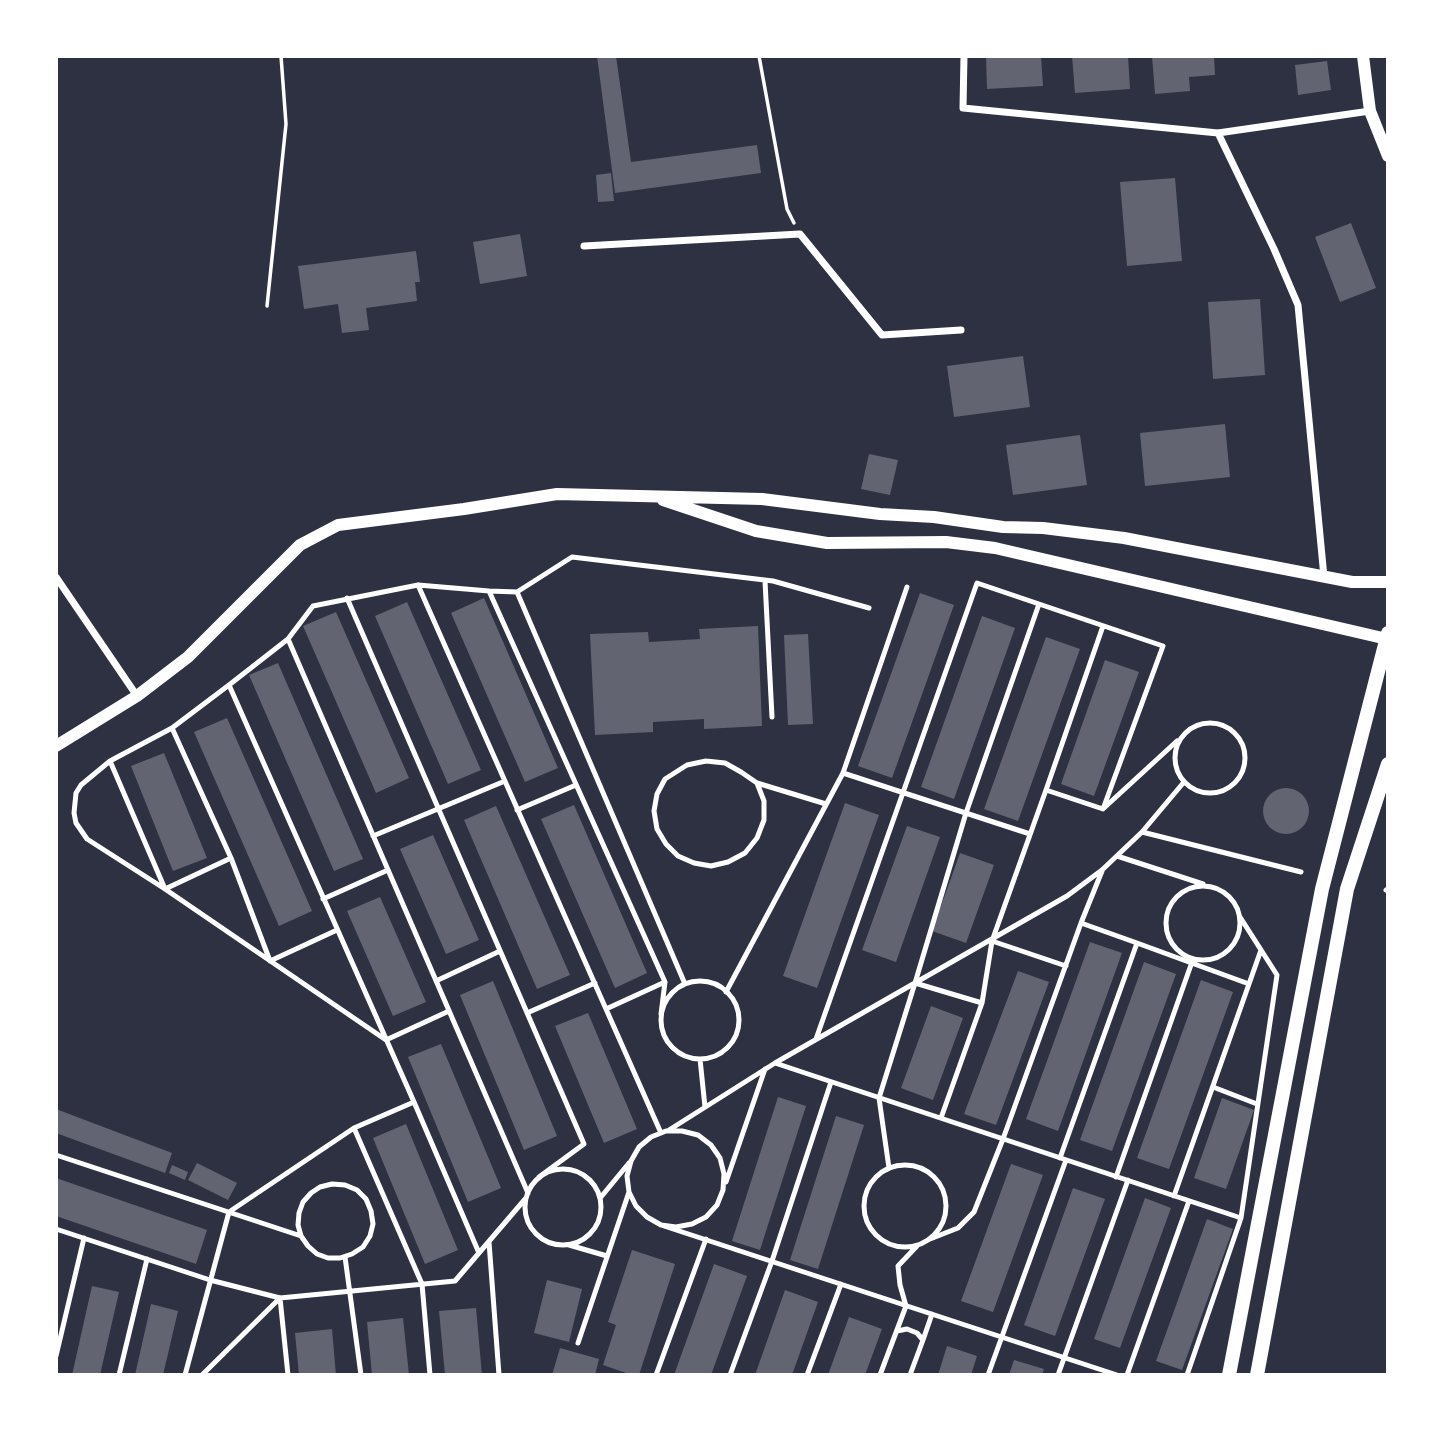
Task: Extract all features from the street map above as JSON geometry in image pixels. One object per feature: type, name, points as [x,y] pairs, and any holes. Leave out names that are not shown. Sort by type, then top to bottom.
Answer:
[{"type":"main road","points":[[1229,1375],[1322,889],[1388,637]]},
{"type":"main road","points":[[1257,1375],[1347,889],[1388,764]]},
{"type":"street","points":[[964,56],[963,108],[1218,133],[1370,111]]},
{"type":"street","points":[[1363,56],[1370,111],[1388,156]]},
{"type":"street","points":[[1218,133],[1298,305],[1324,577]]},
{"type":"street","points":[[584,246],[800,234],[883,335],[961,330]]},
{"type":"street","points":[[56,746],[137,696],[188,657],[300,545],[338,525],[557,494],[762,499],[1003,527],[1043,528],[1124,538],[1352,582],[1388,582]]},
{"type":"street","points":[[649,495],[756,531],[827,543],[946,542],[995,548],[1388,637]]},
{"type":"street","points":[[995,548],[1003,527]]},
{"type":"street","points":[[56,577],[137,696]]},
{"type":"lane","points":[[386,1040],[87,839],[76,823],[74,803],[81,785],[110,761],[172,728],[229,685],[288,639],[313,606],[347,598],[418,585],[517,592],[572,557],[765,581],[869,608]]},
{"type":"lane","points":[[765,581],[772,718]]},
{"type":"lane","points":[[816,1039],[977,583],[1163,646],[1103,809]]},
{"type":"lane","points":[[418,585],[663,1132]]},
{"type":"lane","points":[[726,992],[843,772],[907,587]]},
{"type":"lane","points":[[489,592],[665,982],[661,1014],[661,1027],[666,1040],[675,1050],[687,1057],[700,1059],[723,1051],[732,1042],[737,1031],[736,1007],[726,992],[709,982],[685,984],[674,991],[665,1001],[661,1014]]},
{"type":"lane","points":[[517,592],[685,984]]},
{"type":"lane","points":[[347,598],[584,1144],[531,1186],[525,1211],[528,1223],[545,1241],[607,1256]]},
{"type":"lane","points":[[889,1168],[879,1098],[966,813],[1039,604]]},
{"type":"lane","points":[[941,1118],[982,1003],[992,941],[1103,626]]},
{"type":"lane","points":[[288,639],[527,1196]]},
{"type":"lane","points":[[229,685],[479,1253]]},
{"type":"lane","points":[[1103,809],[1187,730],[1208,722],[1220,723],[1239,737],[1245,760],[1236,781],[1227,789],[1215,793],[1203,792],[1184,782],[1174,761],[1179,739]]},
{"type":"lane","points":[[172,728],[231,858],[270,961]]},
{"type":"lane","points":[[110,761],[165,889]]},
{"type":"lane","points":[[757,783],[764,801],[764,820],[757,838],[745,853],[728,862],[711,866],[678,856],[666,844],[657,829],[654,811],[657,794],[665,779],[687,765],[706,761],[725,763],[757,783],[826,804]]},
{"type":"lane","points":[[843,772],[1030,834]]},
{"type":"lane","points":[[373,836],[505,781]]},
{"type":"lane","points":[[601,1198],[639,1147],[651,1137],[816,1039],[1067,897],[1102,870],[1142,832],[1184,782]]},
{"type":"lane","points":[[517,810],[576,785]]},
{"type":"lane","points":[[1046,790],[1103,809]]},
{"type":"lane","points":[[1142,832],[1301,872]]},
{"type":"lane","points":[[1117,856],[1218,888],[1229,895],[1277,975],[1241,1218],[1187,1375]]},
{"type":"lane","points":[[165,889],[231,858]]},
{"type":"lane","points":[[323,899],[388,870]]},
{"type":"lane","points":[[880,1375],[906,1306],[898,1266],[918,1246],[958,1228],[974,1212],[1102,870]]},
{"type":"lane","points":[[1206,885],[1182,891],[1167,910],[1167,934],[1182,954],[1192,961],[1217,958],[1228,951],[1240,930],[1240,917]]},
{"type":"lane","points":[[1081,923],[1192,961],[1249,984]]},
{"type":"lane","points":[[270,961],[337,930]]},
{"type":"lane","points":[[992,941],[1066,966]]},
{"type":"lane","points":[[989,1375],[1137,943]]},
{"type":"lane","points":[[1174,1196],[1261,950]]},
{"type":"lane","points":[[436,981],[500,951]]},
{"type":"lane","points":[[1116,1177],[1192,961]]},
{"type":"lane","points":[[606,1009],[665,982]]},
{"type":"lane","points":[[527,1013],[595,983]]},
{"type":"lane","points":[[915,983],[982,1003]]},
{"type":"lane","points":[[386,1040],[449,1011]]},
{"type":"lane","points":[[700,1059],[705,1107]]},
{"type":"lane","points":[[775,1063],[1241,1218]]},
{"type":"lane","points":[[661,1225],[676,1227],[699,1221],[717,1205],[765,1069]]},
{"type":"lane","points":[[730,1375],[772,1261],[831,1082]]},
{"type":"lane","points":[[1213,1087],[1257,1104]]},
{"type":"lane","points":[[185,1375],[229,1212],[354,1128],[414,1102]]},
{"type":"lane","points":[[354,1128],[422,1284],[430,1375]]},
{"type":"lane","points":[[663,1132],[682,1131],[698,1135],[711,1145],[720,1158],[724,1174],[723,1190]]},
{"type":"lane","points":[[56,1155],[301,1237],[317,1254],[328,1258],[345,1257],[363,1247],[370,1236],[372,1211],[357,1190],[345,1185],[320,1187],[303,1202],[298,1225],[301,1237]]},
{"type":"lane","points":[[631,1161],[627,1176],[629,1192],[636,1206],[647,1217],[661,1225],[1117,1375]]},
{"type":"lane","points":[[918,1246],[903,1248],[889,1245],[877,1237],[868,1226],[863,1212],[864,1198],[869,1184],[878,1174],[902,1164],[927,1171],[937,1179],[944,1191],[945,1216],[940,1228],[930,1239]]},
{"type":"lane","points":[[539,1177],[550,1171],[576,1171],[596,1186],[602,1210],[599,1223],[582,1241],[569,1245]]},
{"type":"lane","points":[[1058,1375],[1128,1181]]},
{"type":"lane","points":[[578,1343],[629,1192]]},
{"type":"lane","points":[[56,1229],[210,1280],[279,1298],[455,1281],[527,1196]]},
{"type":"lane","points":[[1127,1375],[1189,1201]]},
{"type":"lane","points":[[372,1211],[388,1205]]},
{"type":"lane","points":[[56,1356],[84,1238]]},
{"type":"lane","points":[[656,1375],[706,1240]]},
{"type":"lane","points":[[489,1241],[499,1375]]},
{"type":"lane","points":[[345,1257],[361,1375]]},
{"type":"lane","points":[[119,1375],[147,1259]]},
{"type":"lane","points":[[807,1375],[841,1284]]},
{"type":"lane","points":[[202,1375],[279,1298]]},
{"type":"lane","points":[[279,1298],[288,1375]]},
{"type":"lane","points":[[910,1375],[932,1314]]},
{"type":"lane","points":[[897,1331],[907,1329],[917,1333],[923,1340]]},
{"type":"path","points":[[267,306],[286,124],[281,56]]},
{"type":"path","points":[[759,56],[787,209],[800,234]]},
{"type":"building","points":[[597,56],[616,56],[631,162],[757,145],[761,173],[615,193]]},
{"type":"building","points":[[986,56],[1041,56],[1043,86],[987,89]]},
{"type":"building","points":[[1072,56],[1128,56],[1130,89],[1075,93]]},
{"type":"building","points":[[1152,56],[1214,56],[1215,75],[1189,77],[1190,91],[1155,94]]},
{"type":"building","points":[[1327,61],[1331,90],[1298,95],[1295,65]]},
{"type":"building","points":[[611,173],[614,201],[598,202],[596,175]]},
{"type":"building","points":[[1175,178],[1182,261],[1127,266],[1120,182]]},
{"type":"building","points":[[1351,223],[1376,288],[1340,302],[1315,237]]},
{"type":"building","points":[[520,234],[527,276],[480,284],[473,242]]},
{"type":"building","points":[[416,251],[420,282],[415,282],[417,301],[366,308],[369,330],[342,333],[338,304],[304,309],[298,266]]},
{"type":"building","points":[[1260,299],[1265,375],[1213,379],[1208,302]]},
{"type":"building","points":[[1023,356],[1030,407],[954,417],[947,366]]},
{"type":"building","points":[[1225,424],[1230,477],[1145,486],[1140,433]]},
{"type":"building","points":[[1080,435],[1087,485],[1013,495],[1006,445]]},
{"type":"building","points":[[869,454],[898,460],[890,495],[861,489]]},
{"type":"building","points":[[920,593],[954,605],[892,778],[858,766]]},
{"type":"building","points":[[484,598],[558,768],[525,782],[451,613]]},
{"type":"building","points":[[407,602],[481,770],[448,784],[375,616]]},
{"type":"building","points":[[336,612],[409,778],[376,793],[303,626]]},
{"type":"building","points":[[982,616],[1015,628],[954,799],[921,787]]},
{"type":"building","points":[[758,626],[762,726],[704,729],[704,719],[653,722],[653,732],[595,735],[590,634],[648,632],[649,642],[700,639],[699,629]]},
{"type":"building","points":[[808,634],[813,724],[788,725],[784,635]]},
{"type":"building","points":[[1046,637],[1080,649],[1018,821],[984,809]]},
{"type":"building","points":[[1105,660],[1139,672],[1094,796],[1061,784]]},
{"type":"building","points":[[278,663],[363,859],[334,871],[249,675]]},
{"type":"building","points":[[227,718],[312,911],[279,926],[194,732]]},
{"type":"building","points":[[164,753],[207,858],[173,871],[131,766]]},
{"type":"building","points":[[1286,788],[1302,795],[1309,811],[1302,827],[1286,834],[1270,827],[1263,811],[1270,795]]},
{"type":"building","points":[[845,803],[879,815],[817,988],[783,976]]},
{"type":"building","points":[[574,805],[647,973],[615,988],[541,819]]},
{"type":"building","points":[[496,806],[570,975],[537,989],[464,820]]},
{"type":"building","points":[[907,826],[940,837],[896,962],[862,950]]},
{"type":"building","points":[[433,835],[479,940],[446,954],[400,849]]},
{"type":"building","points":[[960,853],[994,865],[966,943],[932,931]]},
{"type":"building","points":[[380,897],[426,1002],[393,1016],[347,911]]},
{"type":"building","points":[[1090,942],[1122,953],[1058,1131],[1026,1119]]},
{"type":"building","points":[[1144,962],[1176,974],[1112,1151],[1080,1140]]},
{"type":"building","points":[[1018,971],[1049,982],[996,1125],[964,1114]]},
{"type":"building","points":[[1201,980],[1233,992],[1169,1169],[1137,1158]]},
{"type":"building","points":[[493,981],[557,1136],[524,1150],[460,995]]},
{"type":"building","points":[[931,1006],[963,1018],[933,1100],[901,1088]]},
{"type":"building","points":[[588,1013],[637,1129],[604,1143],[555,1026]]},
{"type":"building","points":[[441,1044],[501,1188],[468,1202],[408,1057]]},
{"type":"building","points":[[778,1097],[806,1106],[760,1250],[732,1241]]},
{"type":"building","points":[[1222,1098],[1254,1110],[1226,1189],[1194,1178]]},
{"type":"building","points":[[56,1109],[172,1153],[165,1173],[56,1133]]},
{"type":"building","points":[[836,1116],[864,1125],[818,1269],[790,1260]]},
{"type":"building","points":[[406,1124],[458,1250],[425,1264],[373,1138]]},
{"type":"building","points":[[197,1163],[237,1183],[228,1200],[188,1180]]},
{"type":"building","points":[[1011,1164],[1043,1175],[993,1312],[961,1301]]},
{"type":"building","points":[[172,1165],[188,1172],[185,1180],[169,1173]]},
{"type":"building","points":[[56,1178],[207,1230],[196,1264],[56,1216]]},
{"type":"building","points":[[1073,1188],[1105,1199],[1055,1336],[1024,1325]]},
{"type":"building","points":[[1145,1198],[1171,1208],[1120,1348],[1094,1339]]},
{"type":"building","points":[[1207,1219],[1233,1229],[1182,1370],[1156,1361]]},
{"type":"building","points":[[632,1250],[675,1264],[639,1375],[603,1365],[616,1325],[608,1322]]},
{"type":"building","points":[[714,1264],[747,1276],[711,1375],[674,1375]]},
{"type":"building","points":[[547,1280],[582,1289],[569,1342],[534,1333]]},
{"type":"building","points":[[92,1286],[119,1292],[100,1375],[72,1375]]},
{"type":"building","points":[[785,1290],[818,1302],[792,1375],[755,1375]]},
{"type":"building","points":[[151,1304],[178,1311],[163,1375],[135,1375]]},
{"type":"building","points":[[476,1308],[482,1375],[445,1375],[439,1311]]},
{"type":"building","points":[[849,1317],[882,1329],[865,1375],[828,1375]]},
{"type":"building","points":[[403,1318],[409,1375],[372,1375],[367,1322]]},
{"type":"building","points":[[332,1329],[336,1375],[299,1375],[295,1333]]},
{"type":"building","points":[[947,1346],[977,1356],[971,1375],[938,1375]]},
{"type":"building","points":[[560,1348],[599,1359],[595,1375],[552,1375]]},
{"type":"building","points":[[1014,1360],[1044,1369],[1042,1375],[1009,1375]]}]
